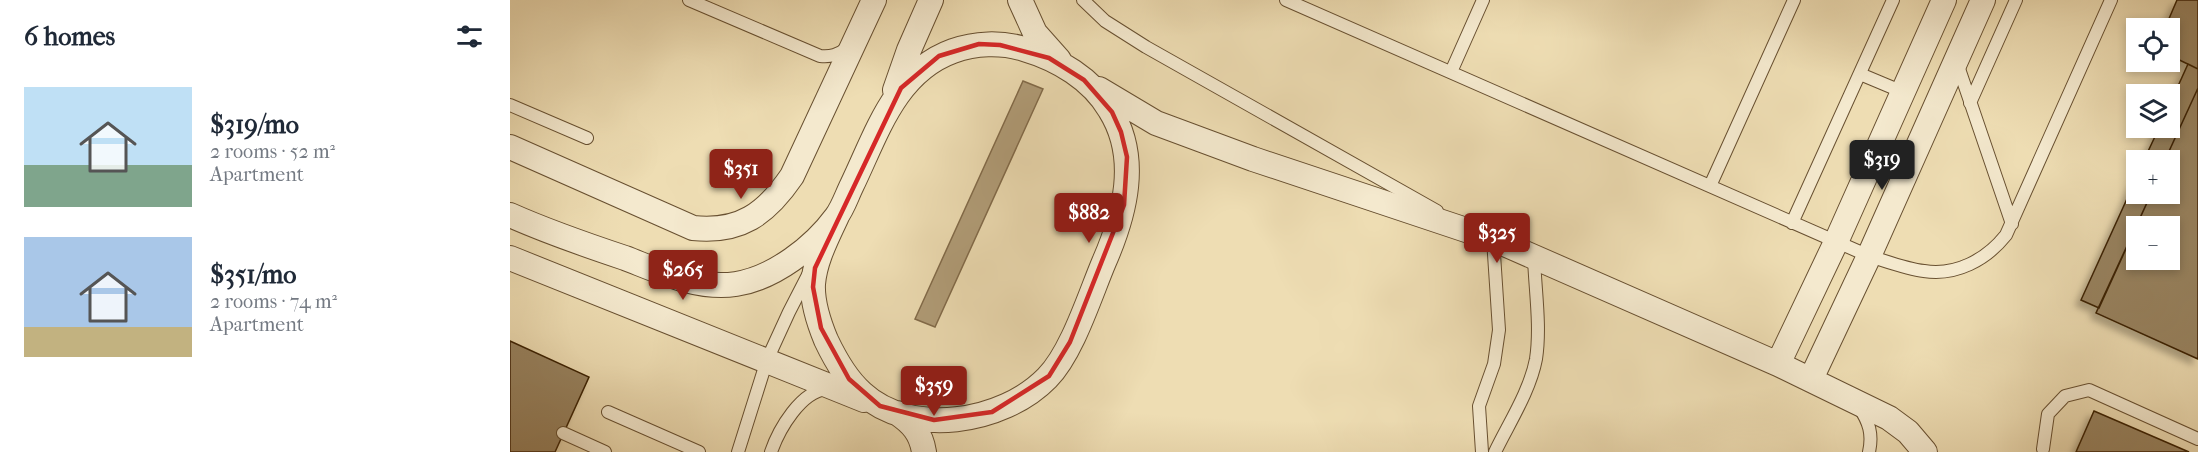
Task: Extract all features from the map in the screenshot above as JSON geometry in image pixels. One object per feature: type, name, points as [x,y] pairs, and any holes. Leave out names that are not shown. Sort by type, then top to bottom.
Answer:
[{"type":"street","points":[[510,147],[693,228],[723,229],[740,224],[765,208],[781,192],[792,176],[874,0]]},
{"type":"street","points":[[887,112],[909,50],[931,0]]},
{"type":"street","points":[[1020,0],[1035,33],[1047,48],[1076,74],[1106,104],[1121,132],[1127,157],[1127,183],[1118,230],[1070,342],[1049,376],[1012,403],[992,412],[934,420],[888,410],[863,394],[836,360],[821,328],[813,287],[816,268],[820,252],[887,112],[901,88],[917,71],[939,57],[979,44],[1016,47],[1049,58],[1076,74],[1156,123],[1253,159],[1486,237],[1534,257],[1850,397],[1889,418],[1908,432],[1925,452]]},
{"type":"street","points":[[1778,364],[1836,242],[1944,0]]},
{"type":"street","points":[[1811,379],[1869,256],[1983,0]]},
{"type":"street","points":[[510,215],[542,229],[689,281],[716,285],[738,284],[785,264],[800,255],[837,216]]},
{"type":"street","points":[[510,258],[888,410],[909,421],[916,429],[923,443],[924,452]]},
{"type":"lane","points":[[689,0],[819,56],[829,57],[839,54],[856,38]]},
{"type":"lane","points":[[1083,0],[1106,21],[1146,47],[1486,237],[1499,330],[1494,364],[1479,406],[1482,452]]},
{"type":"lane","points":[[1286,0],[1836,242],[1869,256],[1922,271],[1950,271],[1983,259],[2006,235],[2111,0]]},
{"type":"lane","points":[[1451,72],[1483,0]]},
{"type":"lane","points":[[1710,186],[1794,0]]},
{"type":"lane","points":[[1792,223],[1893,0]]},
{"type":"lane","points":[[1970,103],[2016,0]]},
{"type":"lane","points":[[1956,61],[2012,224]]},
{"type":"lane","points":[[1860,74],[1903,92]]},
{"type":"lane","points":[[510,105],[587,138]]},
{"type":"lane","points":[[738,452],[767,360],[820,252]]},
{"type":"lane","points":[[1495,452],[1526,387],[1536,360],[1534,257]]},
{"type":"lane","points":[[771,452],[802,401],[822,389],[836,388]]},
{"type":"lane","points":[[2043,449],[2048,414],[2065,396],[2089,390],[2198,439]]},
{"type":"lane","points":[[1850,397],[1859,407],[1870,428],[1869,452]]},
{"type":"lane","points":[[608,412],[699,452]]},
{"type":"lane","points":[[563,434],[605,452]]},
{"type":"highlighted area","points":[[979,44],[1000,45],[1049,58],[1084,80],[1112,112],[1121,132],[1127,157],[1124,205],[1070,342],[1049,376],[992,412],[934,420],[880,406],[849,379],[821,328],[813,287],[815,268],[901,88],[939,56]]},
{"type":"shaded area","points":[[1023,81],[1043,89],[935,327],[915,319]]},
{"type":"building","points":[[2177,0],[2198,0],[2198,69],[2180,60],[2180,18],[2169,18]]},
{"type":"building","points":[[2188,64],[2198,69],[2198,88],[2180,127],[2180,84]]},
{"type":"building","points":[[2198,88],[2198,359],[2096,313],[2126,248],[2126,270],[2180,270],[2180,216],[2141,216],[2146,204],[2180,204],[2180,150],[2170,150],[2175,138],[2180,138],[2180,127]]},
{"type":"building","points":[[2154,138],[2175,138],[2170,150],[2149,150]]},
{"type":"building","points":[[2126,201],[2126,204],[2146,204],[2141,216],[2126,216],[2126,249],[2099,308],[2081,300]]},
{"type":"building","points":[[510,341],[589,377],[555,452],[510,452]]},
{"type":"building","points":[[2094,411],[2189,452],[2076,452]]}]
